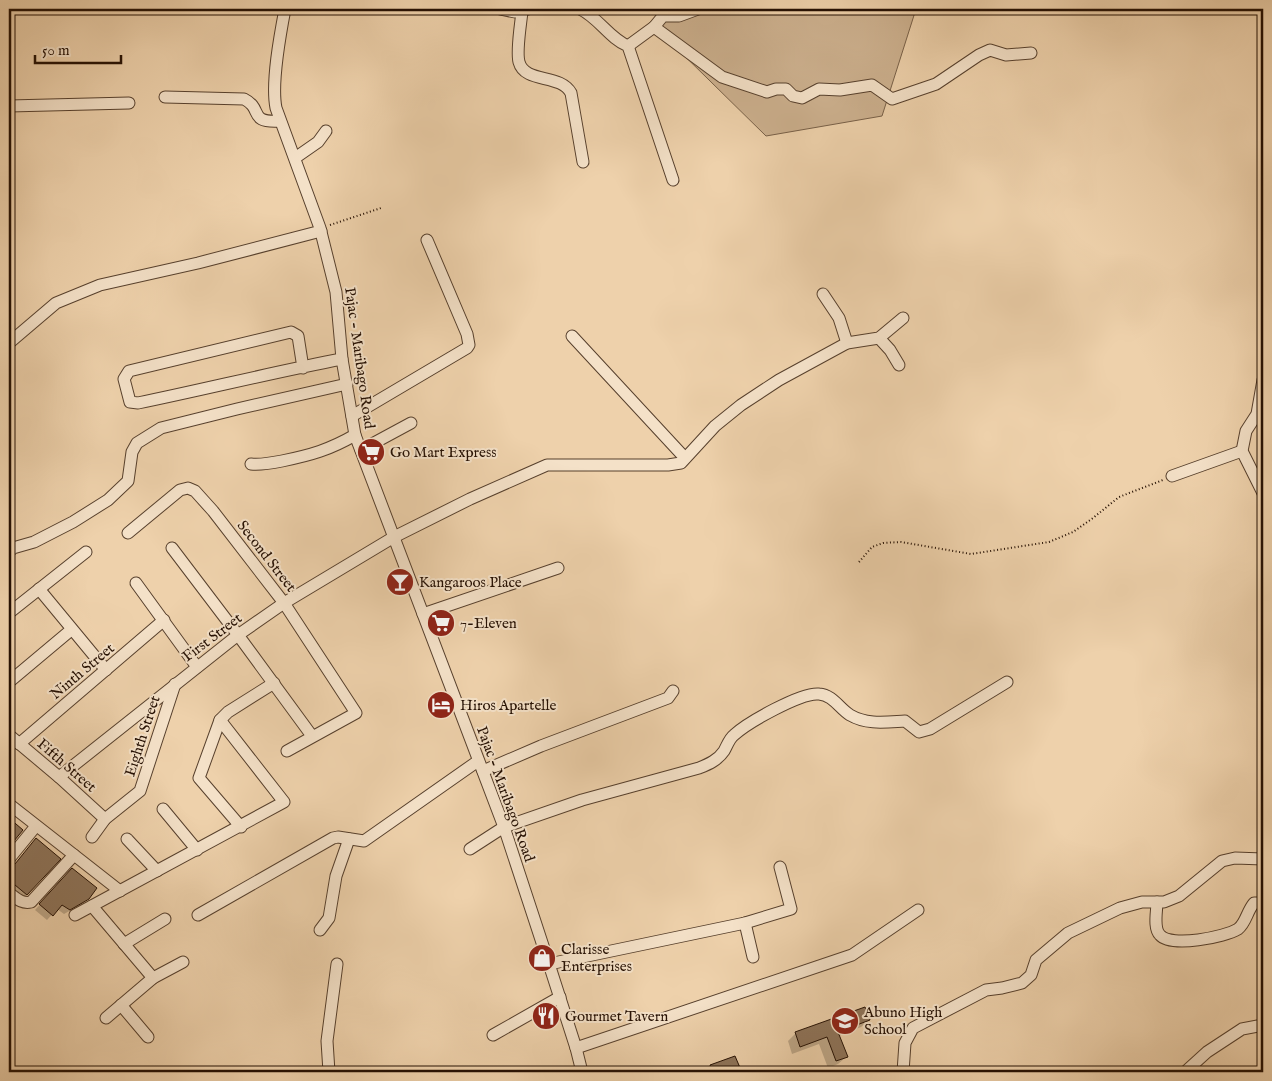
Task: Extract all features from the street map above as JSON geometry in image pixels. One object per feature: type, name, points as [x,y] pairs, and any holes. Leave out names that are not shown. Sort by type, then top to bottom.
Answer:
[{"type":"street","name":"Pajac - Maribago Road","points":[[285,9],[280,32],[274,97],[280,121],[321,230],[336,292],[342,359],[355,435],[504,827],[560,997],[582,1072]]},
{"type":"street","points":[[500,9],[515,12],[526,10],[518,55],[519,64],[528,73],[561,83],[569,89],[583,162]]},
{"type":"street","points":[[580,9],[597,19],[614,38],[628,46],[673,180]]},
{"type":"street","points":[[628,46],[654,27],[663,16],[679,16],[698,9]]},
{"type":"street","points":[[654,27],[722,77],[767,92],[776,89],[786,89],[793,96],[802,98],[819,89],[840,90],[872,86],[892,99],[936,84],[979,55],[990,50],[1006,55],[1030,53]]},
{"type":"street","points":[[165,97],[244,99],[251,104],[264,121],[280,121]]},
{"type":"street","points":[[9,106],[129,103]]},
{"type":"street","points":[[295,158],[318,142],[326,131]]},
{"type":"street","points":[[9,344],[56,303],[100,285],[198,263],[321,230]]},
{"type":"street","points":[[352,416],[467,348],[469,345],[467,334],[427,240]]},
{"type":"street","points":[[823,294],[839,318],[847,343]]},
{"type":"street","points":[[572,336],[685,458],[715,426],[733,411],[779,380],[847,343],[879,338],[903,318]]},
{"type":"street","points":[[303,368],[298,336],[291,332],[129,371],[124,379],[130,402],[138,403],[303,368],[342,359]]},
{"type":"street","points":[[879,338],[890,350],[898,365]]},
{"type":"street","points":[[1263,380],[1257,414],[1246,431],[1242,450],[1263,494]]},
{"type":"street","points":[[9,552],[13,548],[34,542],[66,526],[108,500],[128,481],[132,452],[137,443],[161,428],[237,408],[347,384]]},
{"type":"street","points":[[362,450],[411,423]]},
{"type":"street","points":[[251,464],[270,463],[313,454],[333,448],[355,435]]},
{"type":"street","points":[[1172,476],[1242,450]]},
{"type":"street","name":"First Street","points":[[60,777],[238,634],[284,603],[394,537],[470,499],[547,466],[668,465],[681,463],[685,458]]},
{"type":"street","name":"Second Street","points":[[128,533],[180,490],[188,488],[195,491],[213,511],[284,603],[356,713],[312,736]]},
{"type":"street","points":[[172,548],[238,634],[312,736],[287,752]]},
{"type":"street","points":[[9,613],[86,552]]},
{"type":"street","points":[[424,614],[558,568]]},
{"type":"street","points":[[136,583],[197,667]]},
{"type":"street","points":[[39,589],[106,670]]},
{"type":"street","name":"Ninth Street","points":[[19,744],[164,620]]},
{"type":"street","points":[[9,682],[71,630]]},
{"type":"street","points":[[470,848],[504,827],[582,800],[699,768],[715,761],[723,752],[732,736],[749,724],[791,701],[818,694],[831,698],[850,715],[872,723],[905,721],[919,732],[930,729],[1007,682]]},
{"type":"street","points":[[241,827],[199,778],[220,720],[228,712],[274,683]]},
{"type":"street","name":"Eighth Street","points":[[92,837],[106,819],[140,792],[175,684]]},
{"type":"street","points":[[198,915],[333,838],[364,841],[480,766],[541,746],[668,698],[673,691]]},
{"type":"street","points":[[75,915],[241,827],[284,802],[220,720]]},
{"type":"street","name":"Fifth Street","points":[[9,735],[60,777],[106,819]]},
{"type":"street","points":[[9,804],[120,891]]},
{"type":"street","points":[[163,809],[198,850]]},
{"type":"street","points":[[9,858],[36,826]]},
{"type":"street","points":[[127,839],[157,871]]},
{"type":"street","points":[[320,930],[329,918],[336,876],[349,839]]},
{"type":"street","points":[[9,893],[25,903],[31,902],[74,855]]},
{"type":"street","points":[[903,1072],[905,1043],[913,1028],[986,990],[1022,983],[1031,975],[1036,960],[1068,933],[1120,908],[1142,902],[1164,902],[1180,896],[1222,861],[1235,858],[1263,859]]},
{"type":"street","points":[[549,964],[745,924],[791,909],[780,868]]},
{"type":"street","points":[[1157,902],[1157,930],[1165,939],[1173,941],[1227,935],[1239,928],[1254,903],[1263,903]]},
{"type":"street","points":[[92,906],[153,978]]},
{"type":"street","points":[[576,1048],[852,955],[918,910]]},
{"type":"street","points":[[124,944],[166,919]]},
{"type":"street","points":[[745,924],[753,957]]},
{"type":"street","points":[[106,1018],[153,978],[183,962]]},
{"type":"street","points":[[329,1072],[327,1041],[337,964]]},
{"type":"street","points":[[494,1035],[560,997]]},
{"type":"street","points":[[121,1005],[148,1037]]},
{"type":"street","points":[[1186,1072],[1207,1052],[1242,1029],[1262,1028]]},
{"type":"path","points":[[321,230],[381,208]]},
{"type":"path","points":[[859,562],[872,547],[883,543],[901,542],[971,554],[1050,542],[1073,532],[1119,497],[1172,476]]},
{"type":"shaded area","points":[[664,9],[916,9],[882,116],[766,136],[652,24]]},
{"type":"building","points":[[9,818],[23,830],[9,847]]},
{"type":"building","points":[[36,838],[61,859],[27,895],[9,880],[9,866],[15,864]]},
{"type":"building","points":[[72,868],[97,888],[89,899],[70,910],[62,905],[53,916],[39,904]]},
{"type":"building","points":[[865,1007],[870,1020],[838,1032],[848,1057],[836,1061],[827,1037],[800,1047],[795,1032]]},
{"type":"building","points":[[735,1056],[741,1070],[734,1072],[712,1072],[710,1065]]},
{"type":"place","name":"Go Mart Express","points":[[371,452]]},
{"type":"place","name":"Kangaroos Place","points":[[400,582]]},
{"type":"place","name":"7-Eleven","points":[[441,623]]},
{"type":"place","name":"Hiros Apartelle","points":[[441,705]]},
{"type":"place","name":"Clarisse Enterprises","points":[[542,958]]},
{"type":"place","name":"Gourmet Tavern","points":[[546,1016]]},
{"type":"place","name":"Abuno High School","points":[[845,1021]]}]
